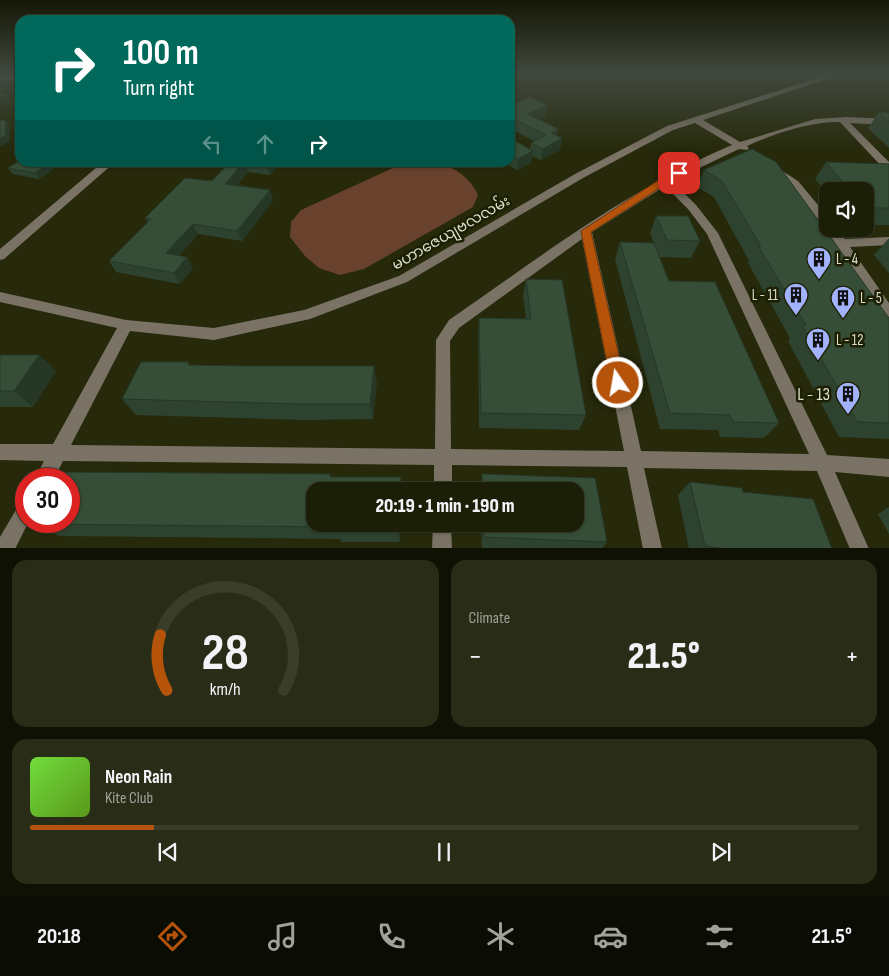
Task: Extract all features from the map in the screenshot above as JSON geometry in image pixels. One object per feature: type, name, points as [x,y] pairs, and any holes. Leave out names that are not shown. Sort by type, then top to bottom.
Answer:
[{"type":"street","name":"မဟာဇေယျဗလလမ်း","points":[[0,297],[126,325],[214,334],[305,316],[403,279],[579,176],[670,128],[757,100]]},
{"type":"street","points":[[697,120],[753,154]]},
{"type":"street","points":[[843,121],[889,168]]},
{"type":"street","points":[[443,482],[443,340],[450,327],[586,231],[665,180],[740,145],[805,123],[843,121],[889,122]]},
{"type":"street","points":[[766,162],[794,183],[819,215]]},
{"type":"street","points":[[0,256],[104,167]]},
{"type":"street","points":[[665,180],[692,207],[712,233],[822,463],[860,548]]},
{"type":"street","points":[[586,231],[653,548]]},
{"type":"street","points":[[837,237],[889,314]]},
{"type":"street","points":[[842,243],[889,241]]},
{"type":"street","points":[[50,468],[126,325]]},
{"type":"street","points":[[0,452],[634,459],[822,463],[889,468]]},
{"type":"street","points":[[4,548],[15,528]]},
{"type":"street","points":[[442,532],[442,548]]},
{"type":"shaded area","points":[[395,167],[449,167],[467,179],[478,195],[473,207],[364,269],[340,275],[319,268],[305,256],[290,237],[291,222],[301,210]]},
{"type":"building","points":[[525,100],[535,100],[547,105],[528,114],[558,129],[551,133],[562,138],[543,149],[531,143],[546,135],[515,120],[515,104]]},
{"type":"building","points":[[879,112],[889,113],[889,122]]},
{"type":"building","points":[[0,120],[6,121],[5,136],[0,139]]},
{"type":"building","points":[[515,141],[533,151],[518,159],[515,157]]},
{"type":"building","points":[[752,149],[776,162],[819,221],[819,237],[830,237],[889,318],[889,423],[857,422],[802,325],[806,325],[758,246],[761,246],[722,181],[704,170]]},
{"type":"building","points":[[826,162],[889,164],[889,208],[874,208],[874,182],[843,182]]},
{"type":"building","points":[[15,163],[15,167],[44,167],[35,173],[8,168]]},
{"type":"building","points":[[225,167],[240,167],[225,184],[270,190],[237,231],[193,224],[166,253],[187,257],[174,273],[109,261],[151,219],[145,218],[185,178],[212,181]]},
{"type":"building","points":[[656,216],[688,216],[700,241],[667,240]]},
{"type":"building","points":[[620,242],[654,243],[669,281],[715,282],[779,423],[733,422],[730,415],[670,413]]},
{"type":"building","points":[[526,279],[562,280],[586,415],[481,413],[479,318],[531,319]]},
{"type":"building","points":[[0,355],[39,355],[14,391],[0,391]]},
{"type":"building","points":[[141,362],[189,362],[188,365],[374,366],[370,404],[122,399]]},
{"type":"building","points":[[80,472],[330,474],[330,477],[401,477],[401,482],[306,482],[306,527],[80,524]]},
{"type":"building","points":[[482,474],[595,478],[607,542],[484,537],[484,532],[584,532],[584,482],[482,482]]},
{"type":"building","points":[[690,482],[742,488],[743,492],[813,499],[832,548],[719,548],[705,546]]},
{"type":"place","name":"L - 4","points":[[819,280]]},
{"type":"place","name":"L - 11","points":[[796,316]]},
{"type":"place","name":"L - 5","points":[[843,319]]},
{"type":"place","name":"L - 12","points":[[818,361]]},
{"type":"place","name":"L - 13","points":[[848,415]]},
{"type":"route","points":[[618,383],[586,231],[679,173]]}]
